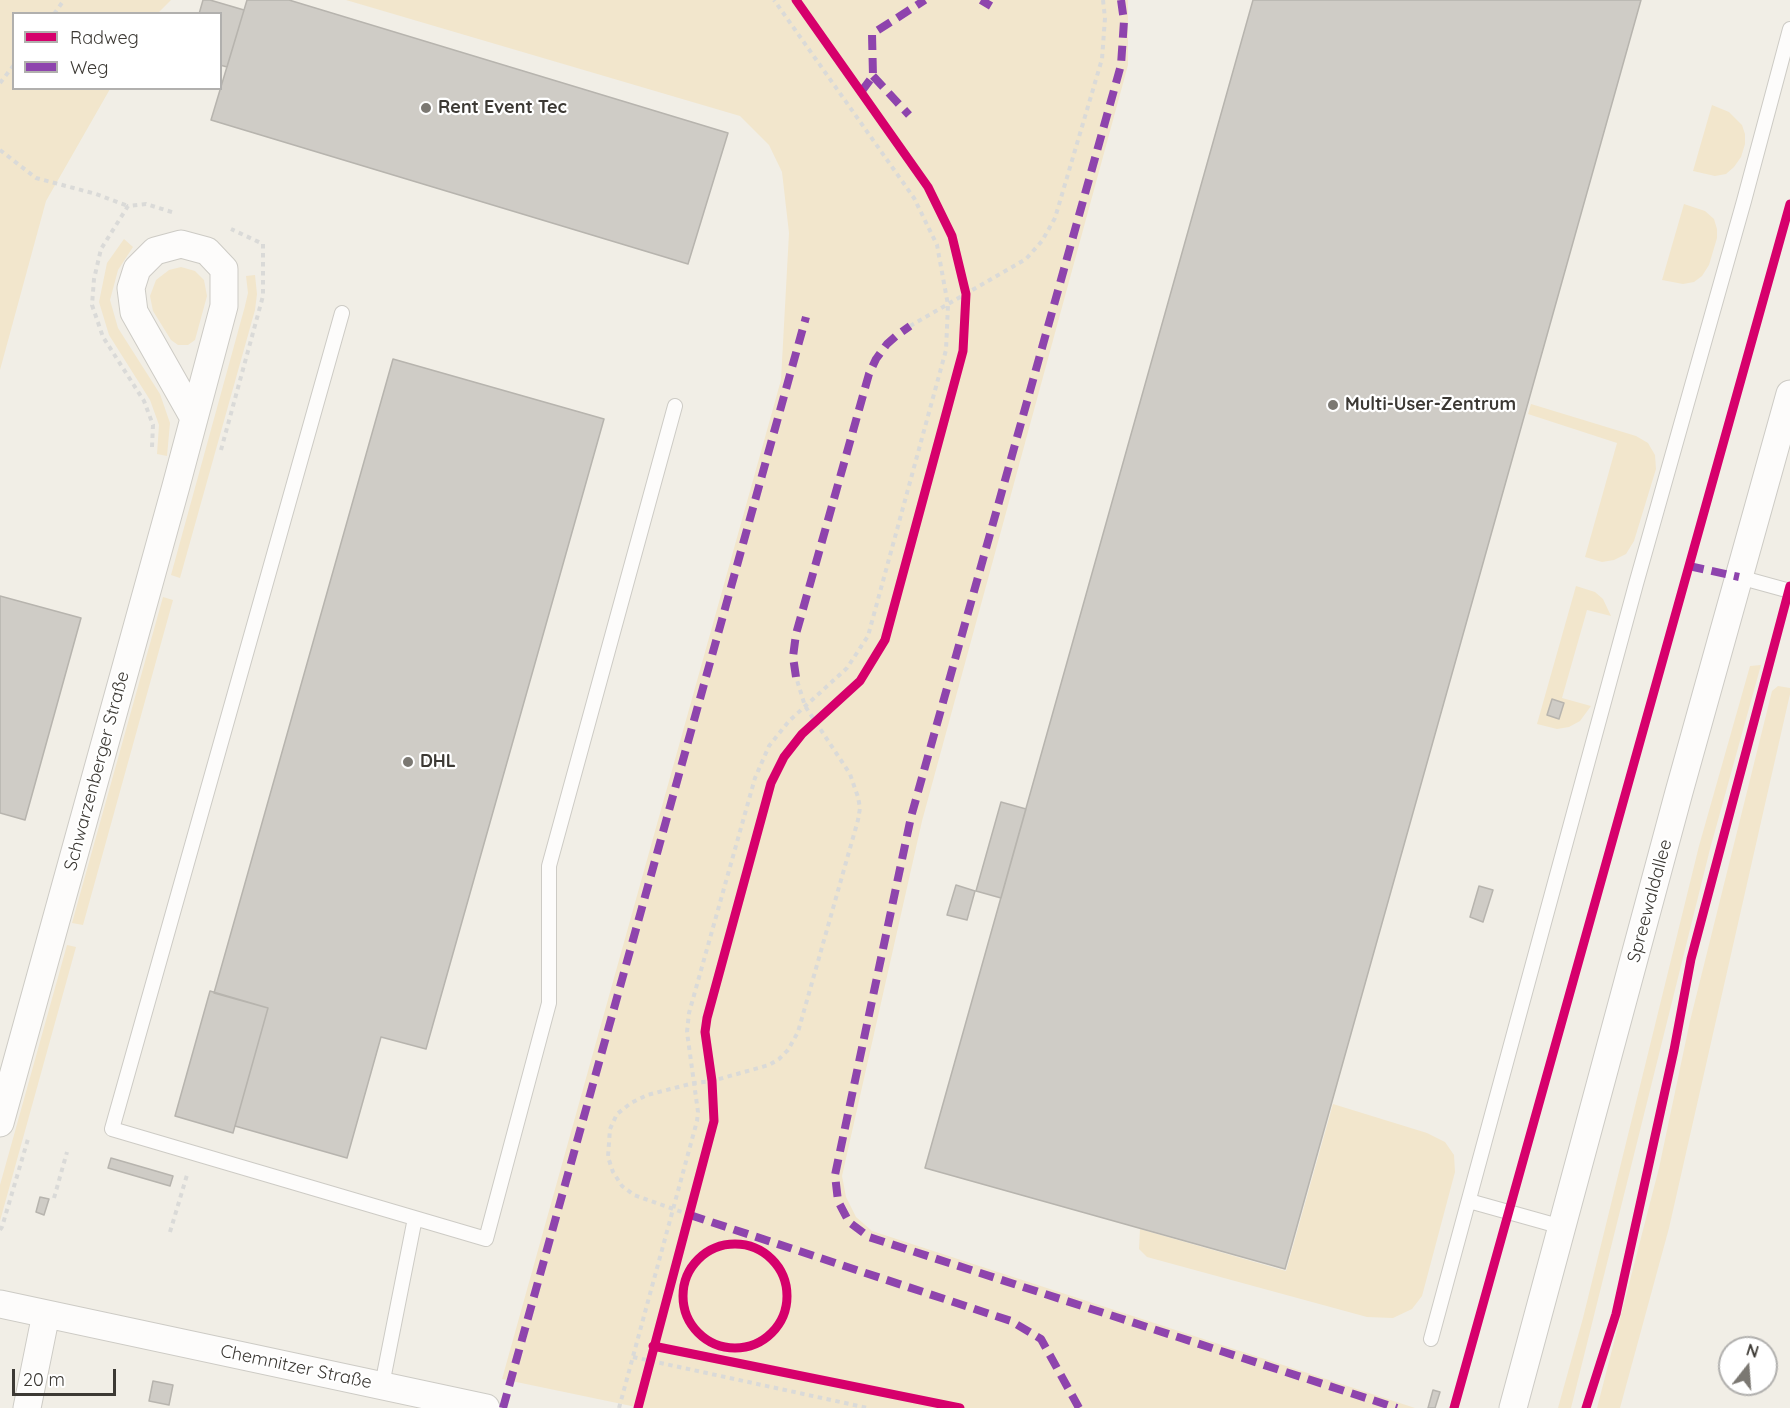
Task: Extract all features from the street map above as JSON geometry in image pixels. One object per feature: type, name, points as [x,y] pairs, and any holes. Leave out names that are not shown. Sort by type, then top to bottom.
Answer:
[{"type":"street","name":"Schwarzenberger Straße","points":[[0,1123],[194,418],[224,306],[224,269],[207,251],[182,244],[155,251],[137,269],[131,288],[134,312],[194,418]]},
{"type":"street","name":"Spreewaldallee","points":[[1513,1408],[1679,792],[1790,394]]},
{"type":"street","name":"Chemnitzer Straße","points":[[0,1304],[486,1408]]},
{"type":"street","points":[[27,1408],[46,1314]]},
{"type":"lane","points":[[1431,1339],[1636,584],[1790,29]]},
{"type":"lane","points":[[342,313],[112,1129],[486,1239],[549,1003],[549,866],[675,406]]},
{"type":"lane","points":[[1738,577],[1790,591]]},
{"type":"lane","points":[[1469,1201],[1562,1227]]},
{"type":"lane","points":[[382,1385],[415,1218]]},
{"type":"path","points":[[620,1408],[697,1121],[698,1112],[687,1032],[689,1013],[755,778],[769,746],[789,721],[847,668],[868,636],[946,350],[948,305],[937,245],[914,198],[774,0]]},
{"type":"path","points":[[910,327],[1026,259],[1042,241],[1054,218],[1102,59],[1105,29],[1103,0]]},
{"type":"path","points":[[0,83],[12,68]]},
{"type":"path","points":[[0,150],[36,177],[96,194],[128,206]]},
{"type":"path","points":[[963,283],[966,294],[965,306]]},
{"type":"path","points":[[690,1215],[634,1196],[622,1186],[613,1172],[608,1157],[610,1129],[617,1114],[631,1103],[647,1095],[694,1083],[712,1081],[770,1065],[788,1050],[798,1032],[860,808],[850,774],[812,725],[796,677]]},
{"type":"path","points":[[812,725],[825,714]]},
{"type":"path","points":[[54,1198],[67,1152]]},
{"type":"path","points":[[687,1226],[692,1204]]},
{"type":"path","points":[[633,1357],[868,1408]]},
{"type":"shaded area","points":[[0,0],[171,0],[159,12],[12,12],[12,90],[109,90],[46,201],[0,370]]},
{"type":"shaded area","points":[[346,0],[1128,0],[1128,65],[922,821],[842,1176],[846,1197],[856,1217],[872,1231],[1415,1408],[641,1408],[502,1379],[781,380],[789,233],[782,172],[769,145],[740,116]]},
{"type":"shaded area","points":[[1712,105],[1729,112],[1742,125],[1745,134],[1741,157],[1734,167],[1726,174],[1715,176],[1693,171]]},
{"type":"shaded area","points":[[1684,204],[1705,211],[1714,219],[1717,238],[1709,265],[1702,276],[1694,282],[1683,284],[1662,280]]},
{"type":"shaded area","points":[[124,239],[133,247],[118,270],[110,300],[118,328],[160,394],[170,423],[167,456],[157,454],[159,425],[150,400],[109,335],[99,302],[107,263]]},
{"type":"shaded area","points":[[181,267],[195,271],[204,280],[207,296],[195,340],[188,345],[178,345],[171,340],[153,311],[150,296],[156,280],[169,270]]},
{"type":"shaded area","points":[[255,275],[257,294],[255,310],[180,578],[171,575],[245,306],[248,293],[246,276]]},
{"type":"shaded area","points":[[1531,404],[1636,436],[1648,443],[1655,455],[1656,469],[1634,541],[1626,554],[1614,560],[1602,562],[1585,557],[1617,443],[1528,414]]},
{"type":"shaded area","points":[[1576,586],[1595,592],[1603,599],[1611,616],[1587,610],[1562,698],[1591,706],[1580,721],[1569,727],[1557,729],[1537,724]]},
{"type":"shaded area","points":[[163,597],[173,600],[83,925],[72,923]]},
{"type":"shaded area","points":[[1761,665],[1710,849],[1571,1408],[1558,1408],[1583,1318],[1699,846],[1750,666]]},
{"type":"shaded area","points":[[1778,686],[1790,688],[1790,694],[1669,1228],[1620,1408],[1597,1408],[1659,1168],[1690,1021],[1772,691]]},
{"type":"shaded area","points":[[67,945],[76,947],[0,1221],[0,1185]]},
{"type":"shaded area","points":[[1333,1104],[1427,1133],[1445,1142],[1454,1155],[1455,1172],[1422,1296],[1412,1309],[1393,1318],[1367,1317],[1147,1257],[1139,1249],[1140,1229],[1286,1271]]},
{"type":"building","points":[[203,0],[244,10],[227,67],[222,66],[222,12],[200,12]]},
{"type":"building","points":[[247,0],[289,0],[728,133],[688,264],[211,120],[220,90],[222,90]]},
{"type":"building","name":"Multi-User-Zentrum","points":[[1253,0],[1641,0],[1285,1269],[925,1168]]},
{"type":"building","points":[[393,359],[604,419],[426,1049],[381,1037],[347,1158],[235,1126],[268,1008],[214,993]]},
{"type":"building","points":[[0,596],[81,618],[25,820],[0,813]]},
{"type":"building","points":[[1552,699],[1564,703],[1559,719],[1547,715]]},
{"type":"building","points":[[1001,802],[1026,809],[1001,898],[976,891]]},
{"type":"building","points":[[956,885],[975,891],[967,920],[947,915]]},
{"type":"building","points":[[1479,886],[1493,890],[1483,922],[1470,917]]},
{"type":"building","points":[[210,991],[268,1008],[233,1133],[175,1116]]},
{"type":"building","points":[[111,1158],[173,1176],[170,1186],[108,1168]]},
{"type":"building","points":[[40,1197],[49,1199],[44,1215],[36,1212]]},
{"type":"building","points":[[153,1381],[173,1385],[169,1405],[149,1401]]},
{"type":"building","points":[[1433,1390],[1440,1392],[1435,1408],[1428,1408]]},
{"type":"marked path","points":[[861,92],[873,76],[872,34],[925,0]]},
{"type":"marked path","points":[[981,0],[991,6]]},
{"type":"marked path","points":[[1121,0],[1124,21],[1121,65],[911,817],[835,1175],[838,1201],[849,1222],[869,1237],[1397,1408]]},
{"type":"marked path","points":[[873,76],[909,115]]},
{"type":"marked path","points":[[503,1408],[806,317]]},
{"type":"marked path","points":[[796,677],[793,657],[796,634],[869,374],[887,344],[910,326]]},
{"type":"marked path","points":[[1689,566],[1739,577]]},
{"type":"marked path","points":[[690,1215],[1011,1321],[1041,1339],[1079,1408]]},
{"type":"cycle path","points":[[638,1408],[714,1121],[712,1081],[705,1032],[707,1018],[771,783],[784,757],[802,734],[860,681],[885,640],[963,351],[966,294],[952,236],[928,187],[796,0]]},
{"type":"cycle path","points":[[1454,1408],[1790,204]]},
{"type":"cycle path","points":[[1586,1408],[1616,1314],[1674,1050],[1691,959],[1790,586]]},
{"type":"cycle path","points":[[735,1244],[755,1248],[772,1259],[783,1276],[787,1296],[783,1316],[772,1333],[755,1344],[735,1348],[715,1344],[698,1333],[687,1316],[683,1296],[687,1276],[698,1259],[715,1248],[735,1244]]},
{"type":"cycle path","points":[[653,1346],[960,1408]]},
{"type":"place","name":"Rent Event Tec","points":[[426,108]]},
{"type":"place","name":"Multi-User-Zentrum","points":[[1333,405]]},
{"type":"place","name":"DHL","points":[[408,762]]}]
